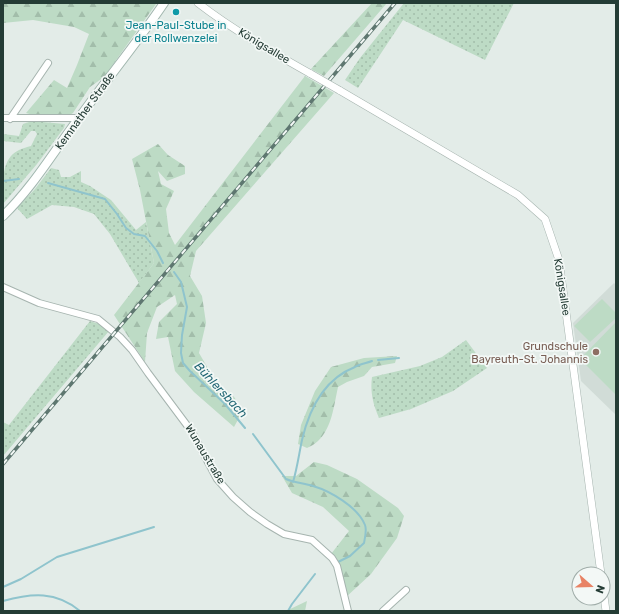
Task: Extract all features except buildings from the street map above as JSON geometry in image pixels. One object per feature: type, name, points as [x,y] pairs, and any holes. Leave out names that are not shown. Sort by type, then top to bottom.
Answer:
[{"type":"main road","name":"Kemnather Straße","points":[[3,216],[14,205],[43,168],[78,118],[164,3]]},
{"type":"street","name":"Königsallee","points":[[198,3],[217,18],[246,36],[518,195],[545,219],[559,260],[600,566]]},
{"type":"street","points":[[6,118],[48,62]]},
{"type":"street","points":[[6,118],[78,118]]},
{"type":"street","name":"Wunaustraße","points":[[3,288],[39,303],[98,319],[114,331],[132,350],[148,374],[192,432],[217,479],[233,497],[267,524],[284,534],[312,540],[332,558],[337,566],[348,611]]},
{"type":"street","points":[[383,611],[406,590]]},
{"type":"shaded area","name":"Grundschule Bayreuth-St. Johannis","points":[[614,283],[616,285],[616,415],[581,381],[573,323]]},
{"type":"green space","points":[[3,3],[156,4],[104,77],[90,87],[73,113],[68,116],[33,115],[26,113],[54,80],[67,88],[89,34],[74,27],[33,20],[3,23]]},
{"type":"green space","points":[[372,3],[387,3],[324,76],[311,69]]},
{"type":"green space","points":[[404,3],[514,3],[485,60],[403,20],[358,88],[345,80],[360,58]]},
{"type":"green space","points":[[305,76],[334,93],[196,251],[190,276],[202,296],[206,323],[199,353],[216,382],[235,398],[240,416],[234,427],[194,392],[175,371],[168,337],[156,339],[159,322],[177,304],[175,295],[157,307],[147,333],[145,362],[114,315],[154,263],[140,190],[132,159],[158,144],[168,155],[185,166],[185,174],[167,181],[158,171],[161,184],[174,191],[166,209],[169,233],[175,245]]},
{"type":"green space","points":[[32,121],[65,124],[64,128],[37,164],[3,204],[3,181],[8,160],[19,150],[31,146],[37,134],[35,131],[31,131],[21,143],[3,141],[3,134],[19,136],[23,124]]},
{"type":"green space","points":[[51,168],[59,170],[61,177],[70,177],[81,171],[81,182],[90,186],[111,200],[136,230],[146,222],[154,263],[139,283],[110,234],[94,214],[74,207],[52,205],[27,219],[17,208],[35,189]]},
{"type":"green space","points":[[602,299],[616,313],[616,318],[590,342],[574,326]]},
{"type":"green space","points":[[90,321],[99,324],[109,331],[3,456],[3,422],[9,425]]},
{"type":"green space","points":[[616,322],[616,395],[580,359]]},
{"type":"green space","points":[[466,340],[487,368],[453,391],[411,409],[379,418],[372,398],[372,377],[420,366],[442,357]]},
{"type":"green space","points":[[397,356],[395,363],[372,367],[364,376],[338,387],[332,416],[323,436],[316,443],[307,448],[298,444],[301,425],[315,391],[331,367],[364,358]]},
{"type":"green space","points":[[314,462],[327,465],[357,479],[398,508],[404,516],[397,538],[371,574],[345,598],[331,554],[349,531],[323,507],[292,493],[282,476],[296,476]]},
{"type":"green space","points":[[307,601],[305,611],[286,611]]},
{"type":"waterway","name":"Bühlersbach","points":[[3,181],[19,179]]},
{"type":"waterway","name":"Bühlersbach","points":[[48,183],[105,199],[126,228],[134,234],[145,236],[157,251],[163,263]]},
{"type":"waterway","name":"Bühlersbach","points":[[174,272],[181,282],[187,307],[182,335],[181,353],[183,363],[225,404],[245,428]]},
{"type":"waterway","points":[[378,360],[399,358]]},
{"type":"waterway","points":[[293,482],[305,429],[314,407],[326,387],[344,372],[372,361]]},
{"type":"waterway","name":"Bühlersbach","points":[[253,434],[286,479],[320,488],[350,506],[361,518],[366,529],[364,543],[350,556],[336,563]]},
{"type":"waterway","points":[[3,587],[21,579],[57,557],[154,527]]},
{"type":"waterway","name":"Bühlersbach","points":[[288,611],[315,574]]},
{"type":"waterway","points":[[3,601],[34,595],[53,597],[71,604],[80,611]]},
{"type":"railway","points":[[3,464],[395,3]]},
{"type":"place","name":"Jean-Paul-Stube in der Rollwenzelei","points":[[176,12]]},
{"type":"place","name":"Grundschule Bayreuth-St. Johannis","points":[[596,352]]}]
